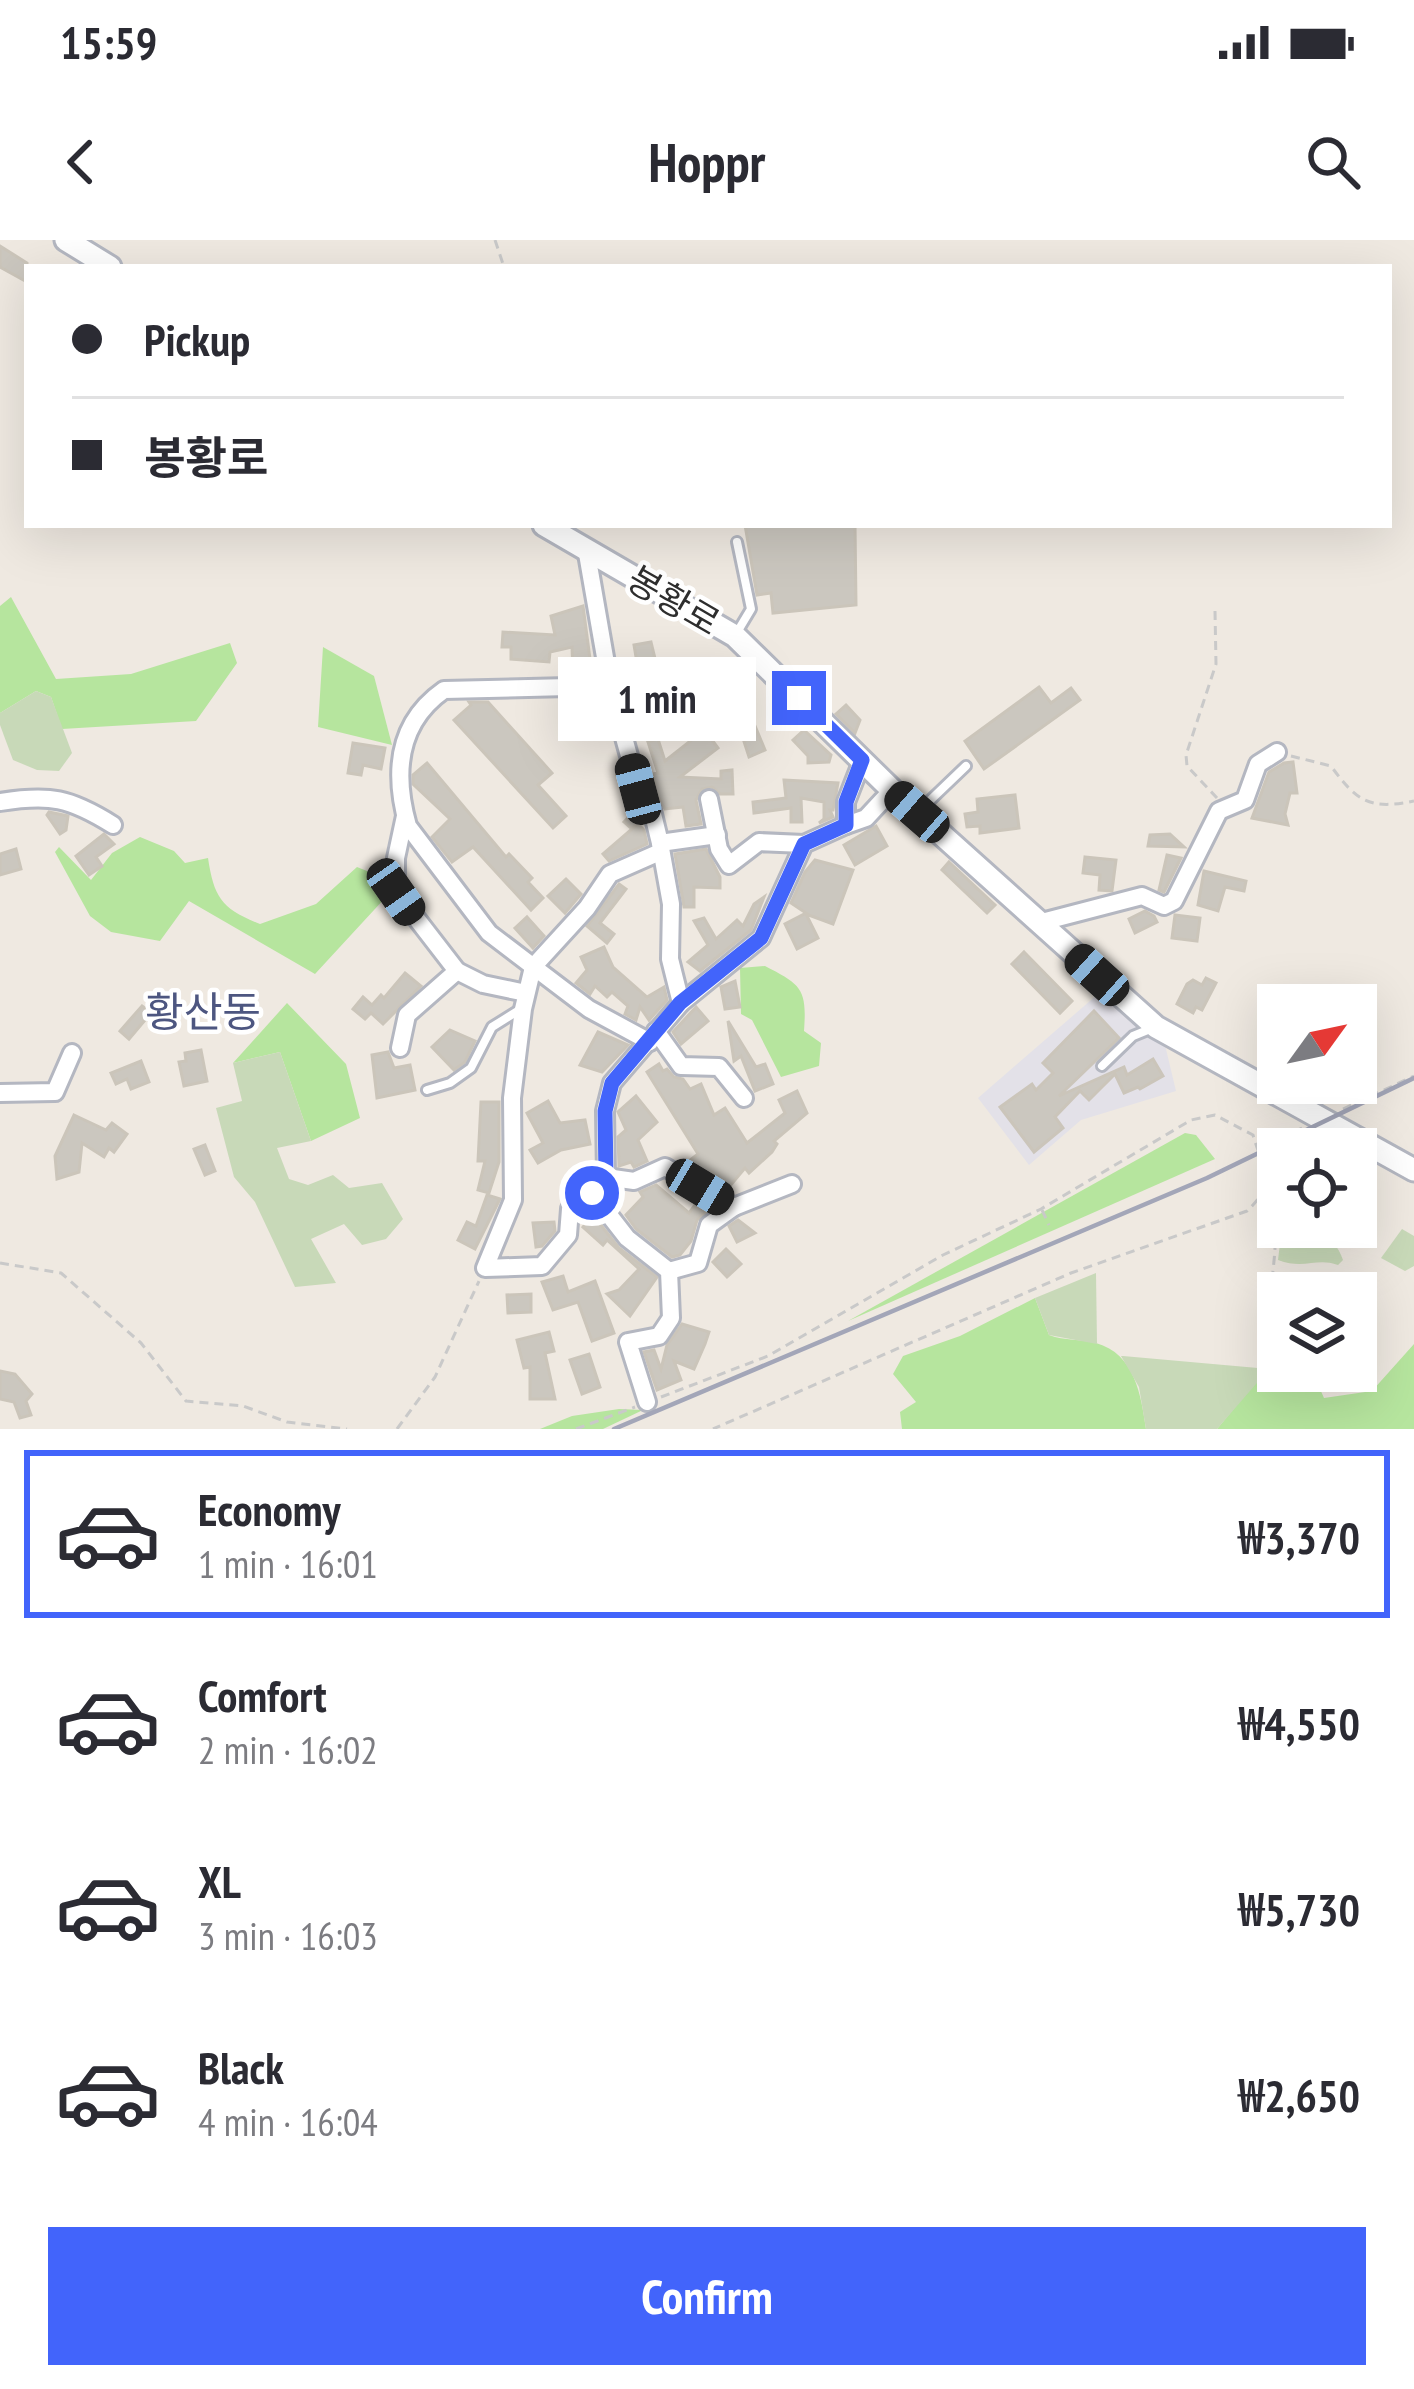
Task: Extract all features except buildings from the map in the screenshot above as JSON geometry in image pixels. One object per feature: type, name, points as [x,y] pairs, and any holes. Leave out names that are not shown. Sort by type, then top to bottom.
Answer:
[{"type":"street","points":[[66,240],[105,264]]},
{"type":"street","name":"봉황로","points":[[549,528],[735,636],[892,790],[1156,1027],[1414,1170]]},
{"type":"street","points":[[586,548],[610,686],[638,789],[652,810],[660,848],[671,904],[670,959],[680,1003]]},
{"type":"street","points":[[610,686],[444,690],[410,722],[404,739],[401,764],[408,826],[489,933],[589,1009],[653,1036],[681,1066],[719,1067],[744,1098]]},
{"type":"street","points":[[1038,923],[1142,896],[1164,906],[1174,901],[1219,811],[1245,800],[1258,764],[1277,752]]},
{"type":"street","points":[[846,825],[846,802],[862,760]]},
{"type":"street","points":[[709,799],[719,849],[729,865],[759,842],[804,844],[866,818],[892,790]]},
{"type":"street","points":[[0,802],[42,795],[67,800],[113,826]]},
{"type":"street","points":[[405,816],[396,858],[396,892],[457,971],[525,1001]]},
{"type":"street","points":[[717,835],[660,848],[610,874],[587,908],[533,967],[512,1098],[513,1200],[485,1268],[542,1266],[568,1235],[569,1209],[606,1177],[605,1111],[612,1083],[680,1003],[761,938],[804,844]]},
{"type":"street","points":[[400,1048],[407,1016],[457,971]]},
{"type":"street","points":[[0,1093],[55,1092],[72,1053]]},
{"type":"street","points":[[606,1177],[634,1181],[665,1167],[734,1208]]},
{"type":"street","points":[[669,1271],[698,1262],[709,1225],[734,1208],[792,1184]]},
{"type":"street","points":[[592,1193],[627,1238],[669,1271],[671,1318],[658,1336],[628,1342],[646,1402]]},
{"type":"lane","points":[[735,636],[751,609],[737,542]]},
{"type":"lane","points":[[917,812],[966,766]]},
{"type":"lane","points":[[427,1090],[450,1083],[471,1068],[492,1027],[525,1001]]},
{"type":"lane","points":[[1102,1066],[1133,1036],[1156,1027]]},
{"type":"path","points":[[1215,611],[1216,664],[1186,755],[1187,766],[1226,808]]},
{"type":"path","points":[[1277,752],[1331,766],[1349,791],[1381,808],[1414,801]]},
{"type":"path","points":[[576,1429],[768,1356],[943,1255],[1041,1209],[1191,1120],[1215,1115],[1253,1135],[1257,1146]]},
{"type":"path","points":[[713,1429],[1071,1274],[1247,1211],[1257,1202]]},
{"type":"path","points":[[1041,1209],[1049,1225]]},
{"type":"path","points":[[1066,1262],[1071,1274]]},
{"type":"path","points":[[0,1263],[61,1273],[141,1343],[186,1401],[243,1406],[287,1422],[346,1429]]},
{"type":"path","points":[[397,1429],[435,1377],[485,1268]]},
{"type":"shaded area","points":[[1098,994],[1165,1045],[1176,1091],[1081,1120],[1029,1165],[978,1098]]},
{"type":"green space","points":[[11,597],[56,679],[131,674],[230,643],[237,663],[196,721],[62,729],[51,697],[36,691],[0,713],[0,606]]},
{"type":"green space","points":[[323,647],[374,676],[392,745],[318,727]]},
{"type":"green space","points":[[36,691],[51,697],[72,753],[59,771],[37,770],[13,760],[0,725],[0,713]]},
{"type":"green space","points":[[140,837],[174,851],[185,863],[208,858],[222,900],[260,924],[316,904],[357,867],[387,879],[386,897],[315,974],[189,901],[160,941],[111,932],[90,916],[55,852],[59,847],[91,880],[112,853]]},
{"type":"green space","points":[[765,966],[800,990],[804,1031],[821,1043],[819,1066],[781,1077],[752,1020],[741,1014],[740,968]]},
{"type":"green space","points":[[287,1003],[346,1064],[360,1118],[311,1141],[280,1052],[233,1063]]},
{"type":"green space","points":[[280,1052],[311,1141],[277,1148],[289,1179],[308,1185],[333,1175],[349,1188],[382,1183],[403,1219],[386,1239],[362,1245],[344,1224],[311,1239],[336,1283],[295,1287],[255,1202],[234,1177],[216,1108],[242,1101],[233,1063]]},
{"type":"green space","points":[[1185,1133],[1196,1135],[1215,1159],[848,1321]]},
{"type":"green space","points":[[1402,1229],[1414,1236],[1414,1266],[1405,1271],[1381,1258]]},
{"type":"green space","points":[[1279,1248],[1337,1248],[1343,1260],[1338,1265],[1278,1260]]},
{"type":"green space","points":[[1096,1273],[1097,1344],[1049,1335],[1035,1298]]},
{"type":"green space","points":[[1035,1298],[1049,1335],[1096,1343],[1120,1356],[1134,1377],[1146,1429],[902,1429],[900,1412],[916,1402],[893,1374],[903,1356],[960,1336]]},
{"type":"green space","points":[[1414,1344],[1414,1429],[1217,1429],[1257,1381],[1257,1392],[1321,1392],[1324,1398],[1377,1392],[1377,1385]]},
{"type":"green space","points":[[1121,1356],[1257,1368],[1257,1383],[1217,1429],[1146,1429],[1139,1387]]},
{"type":"green space","points":[[643,1410],[603,1429],[540,1429],[572,1416]]},
{"type":"railway","points":[[614,1429],[1207,1178],[1414,1078]]},
{"type":"district","name":"황산동","points":[[203,1011]]},
{"type":"route","points":[[592,1193],[606,1177],[605,1111],[612,1083],[680,1003],[761,938],[804,844],[846,825],[846,802],[862,760],[799,698]]}]
